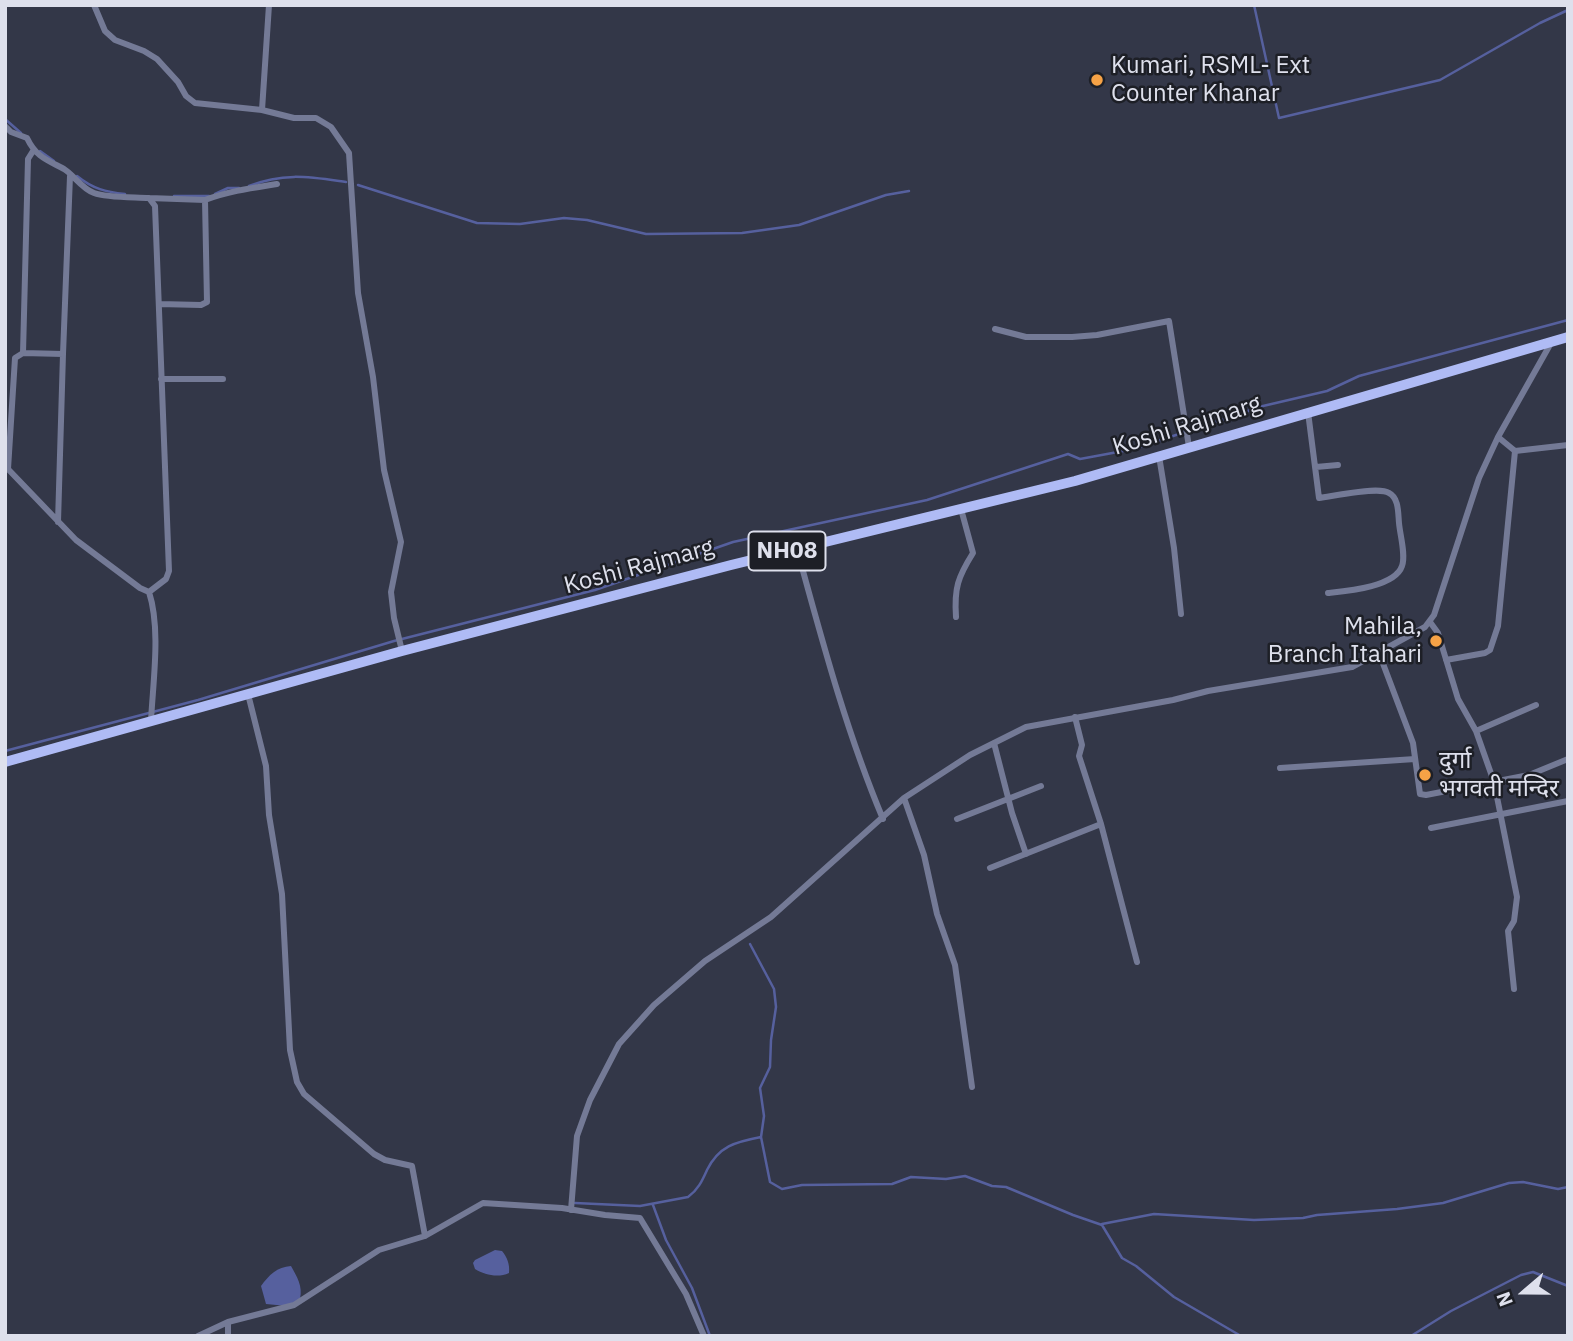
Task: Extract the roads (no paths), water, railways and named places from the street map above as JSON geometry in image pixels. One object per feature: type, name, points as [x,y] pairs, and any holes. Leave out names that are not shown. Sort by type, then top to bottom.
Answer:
[{"type":"main road","name":"Koshi Rajmarg","points":[[5,762],[401,648],[1075,481],[1568,337]]},
{"type":"street","points":[[94,5],[105,31],[115,40],[144,51],[157,60],[186,96],[195,103],[262,110],[294,118],[316,118],[331,127],[349,153],[358,293],[373,377],[384,470],[401,542],[391,592],[401,648]]},
{"type":"street","points":[[262,110],[269,5]]},
{"type":"street","points":[[5,125],[11,132],[27,138],[33,151],[46,162],[67,170],[95,194],[205,200],[229,192],[277,184]]},
{"type":"street","points":[[23,353],[29,159],[33,151]]},
{"type":"street","points":[[58,522],[70,175]]},
{"type":"street","points":[[149,198],[155,206],[169,571],[166,579],[149,592]]},
{"type":"street","points":[[159,304],[201,305],[207,302],[205,200]]},
{"type":"street","points":[[996,329],[1026,337],[1072,337],[1169,321],[1189,447]]},
{"type":"street","points":[[571,1210],[577,1136],[590,1100],[619,1044],[654,1005],[705,961],[771,917],[883,820],[904,798],[994,743],[1026,727],[1173,701],[1208,691],[1352,667],[1430,622],[1479,478],[1498,437],[1552,341]]},
{"type":"street","points":[[5,358],[15,358],[23,353],[63,354]]},
{"type":"street","points":[[15,358],[7,468],[76,540],[140,589],[149,592]]},
{"type":"street","points":[[161,379],[223,379]]},
{"type":"street","points":[[1308,412],[1319,498],[1378,490],[1388,492],[1395,498],[1399,519],[1403,564],[1398,574],[1388,581],[1328,593]]},
{"type":"street","points":[[1498,437],[1515,451],[1568,445]]},
{"type":"street","points":[[1446,660],[1485,653],[1493,646],[1498,626],[1515,451]]},
{"type":"street","points":[[1159,456],[1174,548],[1181,614]]},
{"type":"street","points":[[1316,467],[1339,465]]},
{"type":"street","points":[[956,617],[954,592],[961,571],[973,553],[961,509]]},
{"type":"street","points":[[797,549],[838,697],[861,768],[883,820]]},
{"type":"street","points":[[149,592],[154,624],[152,721]]},
{"type":"street","points":[[1430,622],[1438,633],[1458,699],[1476,731],[1494,782],[1517,897],[1514,921],[1508,931],[1514,989]]},
{"type":"street","points":[[1379,653],[1413,743],[1419,792],[1423,795],[1529,775],[1568,759]]},
{"type":"street","points":[[248,694],[266,766],[269,815],[282,894],[290,1050],[297,1082],[304,1094],[374,1154],[385,1160],[412,1166],[425,1236]]},
{"type":"street","points":[[1476,731],[1536,705]]},
{"type":"street","points":[[1075,717],[1082,745],[1079,756],[1101,824],[1137,962]]},
{"type":"street","points":[[994,743],[1026,854]]},
{"type":"street","points":[[1280,768],[1415,759]]},
{"type":"street","points":[[957,819],[1041,786]]},
{"type":"street","points":[[904,798],[924,855],[937,914],[954,965],[972,1087]]},
{"type":"street","points":[[1431,828],[1568,801]]},
{"type":"street","points":[[990,868],[1101,824]]},
{"type":"street","points":[[198,1336],[228,1322],[294,1305],[379,1250],[425,1236],[483,1203],[640,1218],[686,1294],[704,1336]]},
{"type":"street","points":[[228,1322],[228,1336]]},
{"type":"water","points":[[495,1250],[502,1251],[509,1264],[509,1273],[492,1275],[475,1269],[475,1260]]},
{"type":"water","points":[[291,1266],[300,1286],[300,1299],[287,1306],[266,1304],[261,1286],[274,1272]]},
{"type":"waterway","points":[[1254,5],[1279,118],[1440,80],[1568,10]]},
{"type":"waterway","points":[[5,119],[21,133]]},
{"type":"waterway","points":[[40,151],[54,161]]},
{"type":"waterway","points":[[77,176],[100,189],[125,194]]},
{"type":"waterway","points":[[249,186],[286,177],[346,182]]},
{"type":"waterway","points":[[358,185],[477,223],[520,224],[564,218],[587,220],[646,234],[742,233],[799,225],[886,195],[909,191]]},
{"type":"waterway","points":[[215,194],[228,188],[239,188]]},
{"type":"waterway","points":[[174,196],[209,196]]},
{"type":"waterway","points":[[5,751],[198,700],[394,641],[595,590],[733,542],[927,500],[1068,454],[1080,459],[1134,449],[1263,406],[1327,391],[1359,376],[1568,320]]},
{"type":"waterway","points":[[750,944],[774,989],[776,1007],[770,1067],[760,1088],[764,1116],[761,1137],[770,1182],[782,1189],[802,1185],[892,1184],[911,1177],[946,1179],[965,1176],[992,1186],[1006,1187],[1102,1225],[1122,1258],[1174,1297],[1241,1336]]},
{"type":"waterway","points":[[575,1203],[640,1206],[688,1197],[723,1150],[736,1143],[761,1137]]},
{"type":"waterway","points":[[1102,1224],[1154,1214],[1254,1220],[1303,1218],[1443,1203],[1509,1183],[1523,1182],[1558,1189],[1568,1187]]},
{"type":"waterway","points":[[653,1205],[666,1240],[692,1288],[710,1336]]},
{"type":"waterway","points":[[1411,1336],[1451,1311],[1521,1275],[1533,1272],[1568,1286]]},
{"type":"place","name":"Kumari, RSML- Ext Counter Khanar","points":[[1097,80]]},
{"type":"place","name":"Mahila, Branch Itahari","points":[[1436,641]]},
{"type":"place","name":"दुर्गा भगवती मन्दिर","points":[[1425,775]]}]
